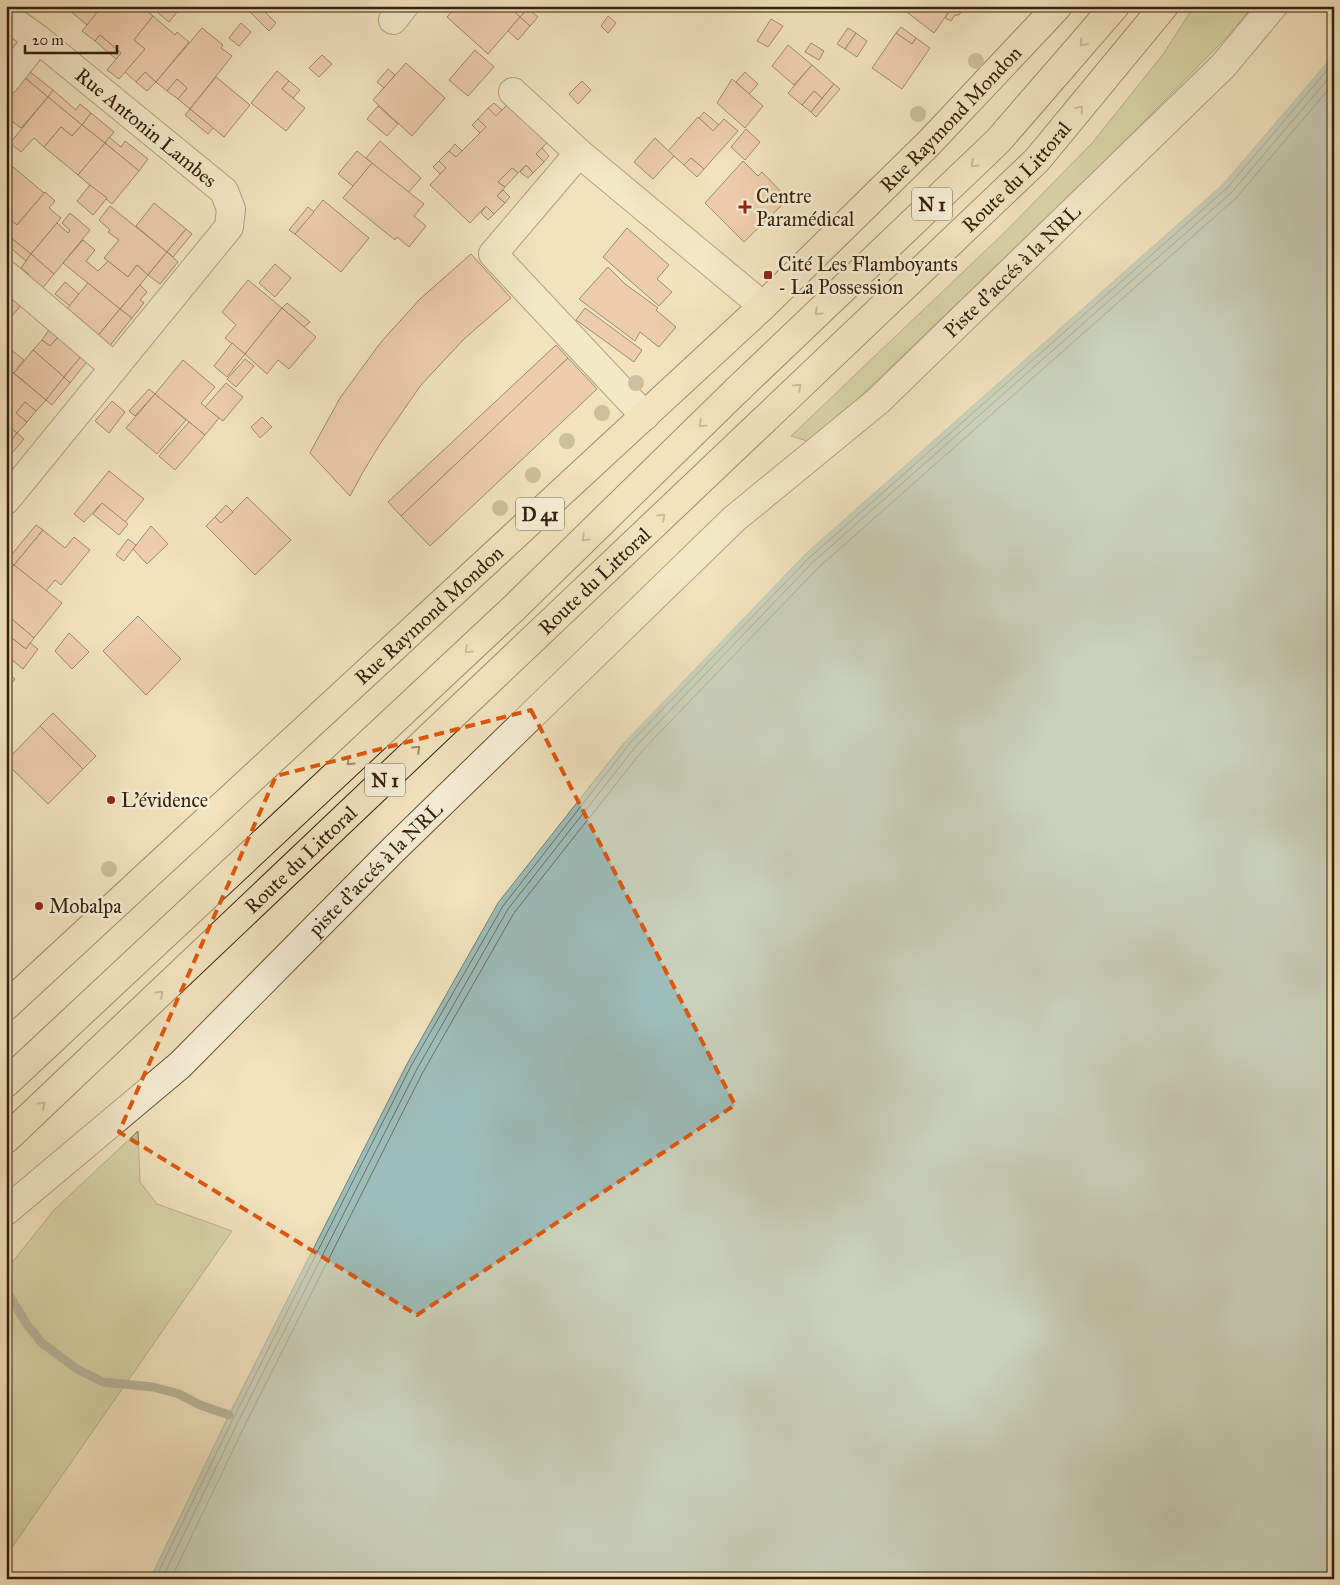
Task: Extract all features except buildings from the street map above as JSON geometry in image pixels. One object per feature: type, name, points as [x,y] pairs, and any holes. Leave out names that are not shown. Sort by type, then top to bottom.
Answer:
[{"type":"main road","name":"Rue Raymond Mondon","points":[[6,1006],[763,306],[929,144],[1058,6]]},
{"type":"main road","name":"Route du Littoral","points":[[6,1083],[515,607],[737,390],[998,141],[1115,6]]},
{"type":"main road","name":"Route du Littoral","points":[[6,1139],[1038,160],[1164,6]]},
{"type":"street","name":"Piste d'accés à la NRL","points":[[734,519],[878,401],[1223,66],[1273,6]]},
{"type":"street","name":"Rue Antonin Lambes","points":[[6,16],[38,39],[224,191],[230,209],[229,227],[6,500]]},
{"type":"street","points":[[6,80],[38,39]]},
{"type":"street","points":[[513,92],[579,153],[763,306]]},
{"type":"street","points":[[579,153],[493,254],[645,416]]},
{"type":"street","points":[[6,275],[114,367]]},
{"type":"street","name":"piste d'accés à la NRL","points":[[7,1210],[180,1065],[393,850],[734,519]]},
{"type":"highlighted area","points":[[531,710],[735,1105],[417,1315],[119,1132],[276,776]]},
{"type":"green space","points":[[1194,6],[1253,6],[1227,37],[1107,159],[840,416],[807,441],[791,436],[1004,233],[1093,142],[1164,53]]},
{"type":"green space","points":[[138,1131],[140,1182],[157,1204],[232,1231],[6,1556],[6,1270],[54,1210]]},
{"type":"water","points":[[1334,54],[1334,1579],[150,1579],[229,1415],[407,1064],[498,903],[627,739],[805,554],[1223,184]]},
{"type":"pier","points":[[1334,52],[1223,184],[805,554],[612,755],[625,737],[803,552],[1222,182]]},
{"type":"waterway","points":[[6,1290],[28,1326],[42,1343],[77,1369],[103,1382],[153,1387],[179,1394],[200,1405],[229,1415]]},
{"type":"place","name":"Centre Paramédical","points":[[745,207]]},
{"type":"place","name":"Cité Les Flamboyants - La Possession","points":[[768,275]]},
{"type":"place","name":"L'évidence","points":[[111,800]]},
{"type":"place","name":"Mobalpa","points":[[39,906]]}]
